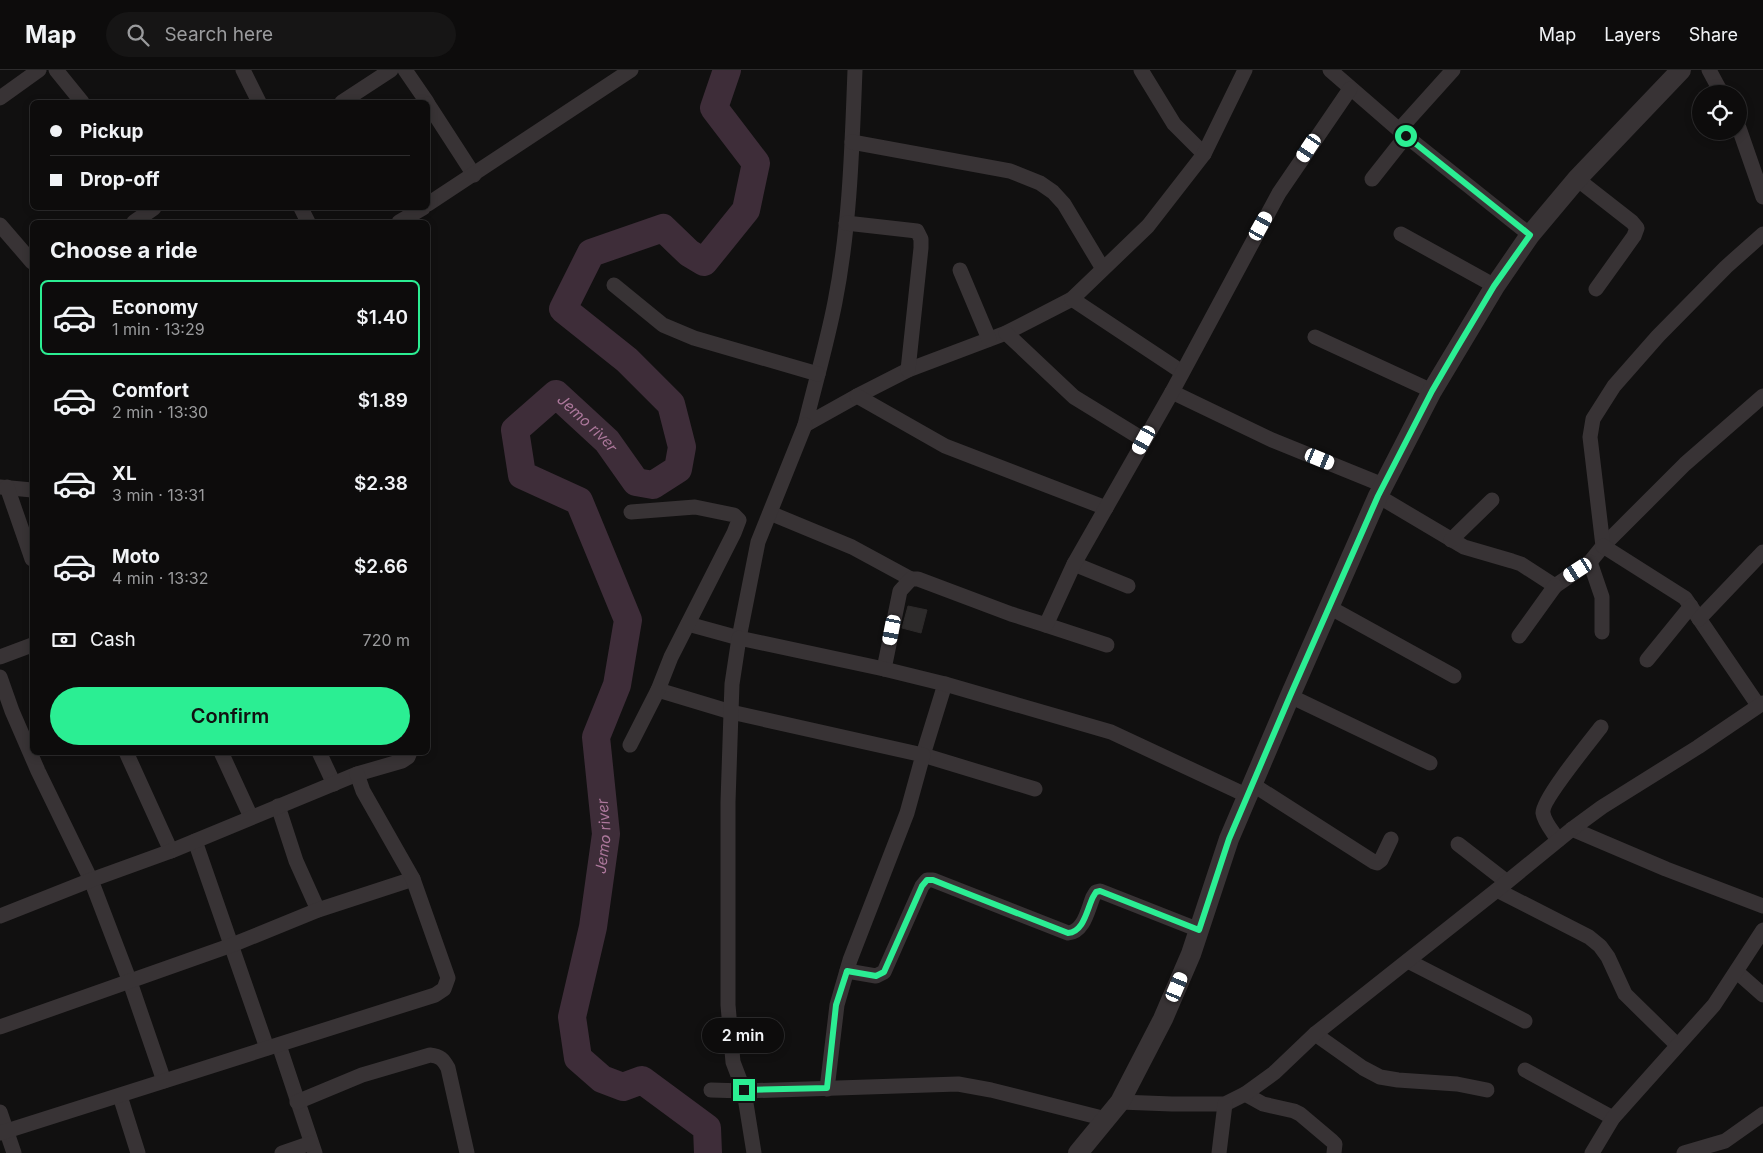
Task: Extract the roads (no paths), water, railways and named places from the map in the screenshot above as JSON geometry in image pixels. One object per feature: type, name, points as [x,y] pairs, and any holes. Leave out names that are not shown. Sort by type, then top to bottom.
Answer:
[{"type":"street","points":[[0,98],[39,70]]},
{"type":"street","points":[[56,70],[80,100]]},
{"type":"street","points":[[242,70],[258,100]]},
{"type":"street","points":[[345,100],[391,70]]},
{"type":"street","points":[[405,70],[425,100]]},
{"type":"street","points":[[430,203],[631,70]]},
{"type":"street","points":[[754,1153],[744,1090],[733,1062],[728,1005],[728,802],[732,684],[758,542],[805,425],[835,302],[846,223],[855,70]]},
{"type":"street","points":[[1141,70],[1174,124],[1204,154]]},
{"type":"street","points":[[805,425],[908,370],[1006,333],[1072,299],[1148,226],[1204,154],[1245,70]]},
{"type":"street","points":[[1330,70],[1402,133],[1530,235]]},
{"type":"street","points":[[1372,178],[1402,133],[1453,70]]},
{"type":"street","points":[[1078,1153],[1120,1102],[1164,1019],[1191,954],[1229,839],[1290,696],[1381,490],[1432,391],[1494,286],[1530,235],[1577,179],[1681,70]]},
{"type":"street","points":[[1709,70],[1717,85]]},
{"type":"street","points":[[1046,625],[1074,564],[1172,392],[1279,193],[1350,88]]},
{"type":"street","points":[[430,108],[474,175]]},
{"type":"street","points":[[1743,140],[1763,197]]},
{"type":"street","points":[[852,142],[1010,171],[1040,183],[1053,192],[1064,204],[1103,269]]},
{"type":"street","points":[[1577,179],[1637,228],[1634,236],[1596,289]]},
{"type":"street","points":[[137,220],[151,210]]},
{"type":"street","points":[[402,220],[420,210]]},
{"type":"street","points":[[846,223],[917,231],[920,234],[921,248],[908,370]]},
{"type":"street","points":[[0,225],[30,260]]},
{"type":"street","points":[[1401,234],[1494,286]]},
{"type":"street","points":[[1603,546],[1590,438],[1593,419],[1614,386],[1658,336],[1726,267],[1763,234]]},
{"type":"street","points":[[960,270],[989,339]]},
{"type":"street","points":[[614,285],[663,325],[694,338],[818,374]]},
{"type":"street","points":[[1072,299],[1182,372]]},
{"type":"street","points":[[1006,333],[1074,397],[1144,440]]},
{"type":"street","points":[[1315,337],[1432,391]]},
{"type":"street","points":[[1172,392],[1381,490],[1464,548],[1521,564],[1555,586]]},
{"type":"street","points":[[857,396],[945,446],[1106,508]]},
{"type":"street","points":[[1519,636],[1555,586],[1590,562],[1603,546],[1685,464],[1763,396]]},
{"type":"street","points":[[30,490],[4,487],[30,554]]},
{"type":"street","points":[[1452,540],[1492,500]]},
{"type":"street","points":[[630,744],[658,690],[671,657],[734,532],[738,520],[738,517],[734,515],[695,507],[631,512]]},
{"type":"street","points":[[770,513],[852,547],[911,579],[918,579],[1011,614],[1107,645]]},
{"type":"street","points":[[1120,1102],[1225,1104],[1245,1094],[1274,1073],[1316,1034],[1572,829],[1602,807],[1698,747],[1761,704],[1685,598],[1603,546]]},
{"type":"street","points":[[1647,660],[1695,613],[1763,552]]},
{"type":"street","points":[[1590,562],[1602,598],[1602,632]]},
{"type":"street","points":[[1074,564],[1128,586]]},
{"type":"street","points":[[884,669],[900,591],[911,579]]},
{"type":"street","points":[[1329,607],[1454,676]]},
{"type":"street","points":[[688,624],[739,638],[945,684],[1111,732],[1250,790],[1374,862],[1379,862],[1390,839]]},
{"type":"street","points":[[0,656],[30,647]]},
{"type":"street","points":[[0,677],[30,753]]},
{"type":"street","points":[[827,1088],[836,1005],[907,813],[945,684]]},
{"type":"street","points":[[658,690],[731,712],[923,755],[1035,789]]},
{"type":"street","points":[[1290,696],[1430,763]]},
{"type":"street","points":[[1558,840],[1544,818],[1543,809],[1562,778],[1601,728]]},
{"type":"street","points":[[31,755],[91,880],[130,982],[164,1081]]},
{"type":"street","points":[[127,755],[171,851]]},
{"type":"street","points":[[221,755],[251,817]]},
{"type":"street","points":[[320,755],[334,784]]},
{"type":"street","points":[[0,916],[171,851],[357,774],[402,761],[408,758],[409,755]]},
{"type":"street","points":[[3,1132],[435,995],[444,989],[448,978],[413,879],[363,791],[357,774]]},
{"type":"street","points":[[278,806],[296,861],[318,910]]},
{"type":"street","points":[[1572,829],[1763,906]]},
{"type":"street","points":[[195,841],[232,945],[273,1046],[288,1068],[297,1102],[313,1148],[282,1153]]},
{"type":"street","points":[[1458,844],[1502,886],[1589,937],[1600,946],[1608,957],[1625,994],[1677,1044]]},
{"type":"street","points":[[0,1027],[232,945],[318,910],[413,879]]},
{"type":"street","points":[[847,971],[876,976],[884,972],[922,886],[927,880],[933,880],[1068,933],[1074,932],[1080,927],[1093,897],[1096,892],[1100,891],[1199,930]]},
{"type":"street","points":[[1592,1153],[1613,1118],[1677,1044],[1714,1005],[1763,930]]},
{"type":"street","points":[[1408,961],[1525,1021]]},
{"type":"street","points":[[1737,972],[1763,995]]},
{"type":"street","points":[[1316,1034],[1362,1068],[1380,1077],[1457,1084],[1487,1090]]},
{"type":"street","points":[[297,1102],[362,1075],[430,1055],[436,1056],[443,1059],[448,1068],[467,1153]]},
{"type":"street","points":[[1525,1070],[1613,1118]]},
{"type":"street","points":[[711,1090],[958,1084],[991,1090],[1106,1119]]},
{"type":"street","points":[[1245,1094],[1263,1104],[1300,1114],[1332,1141],[1334,1153]]},
{"type":"street","points":[[120,1096],[138,1153]]},
{"type":"street","points":[[1219,1153],[1225,1104]]},
{"type":"street","points":[[0,1112],[3,1132],[14,1153]]},
{"type":"street","points":[[1684,1153],[1725,1141],[1763,1114]]},
{"type":"waterway","name":"Jemo river","points":[[708,1153],[707,1128],[642,1080],[623,1087],[602,1079],[578,1058],[572,1017],[593,927],[606,834],[596,737],[617,685],[628,620],[579,501],[522,475],[515,430],[556,394],[607,441],[636,482],[653,485],[678,469],[682,447],[671,404],[627,360],[563,309],[591,253],[663,228],[689,253],[704,262],[746,210],[756,163],[714,108],[727,70]]}]
